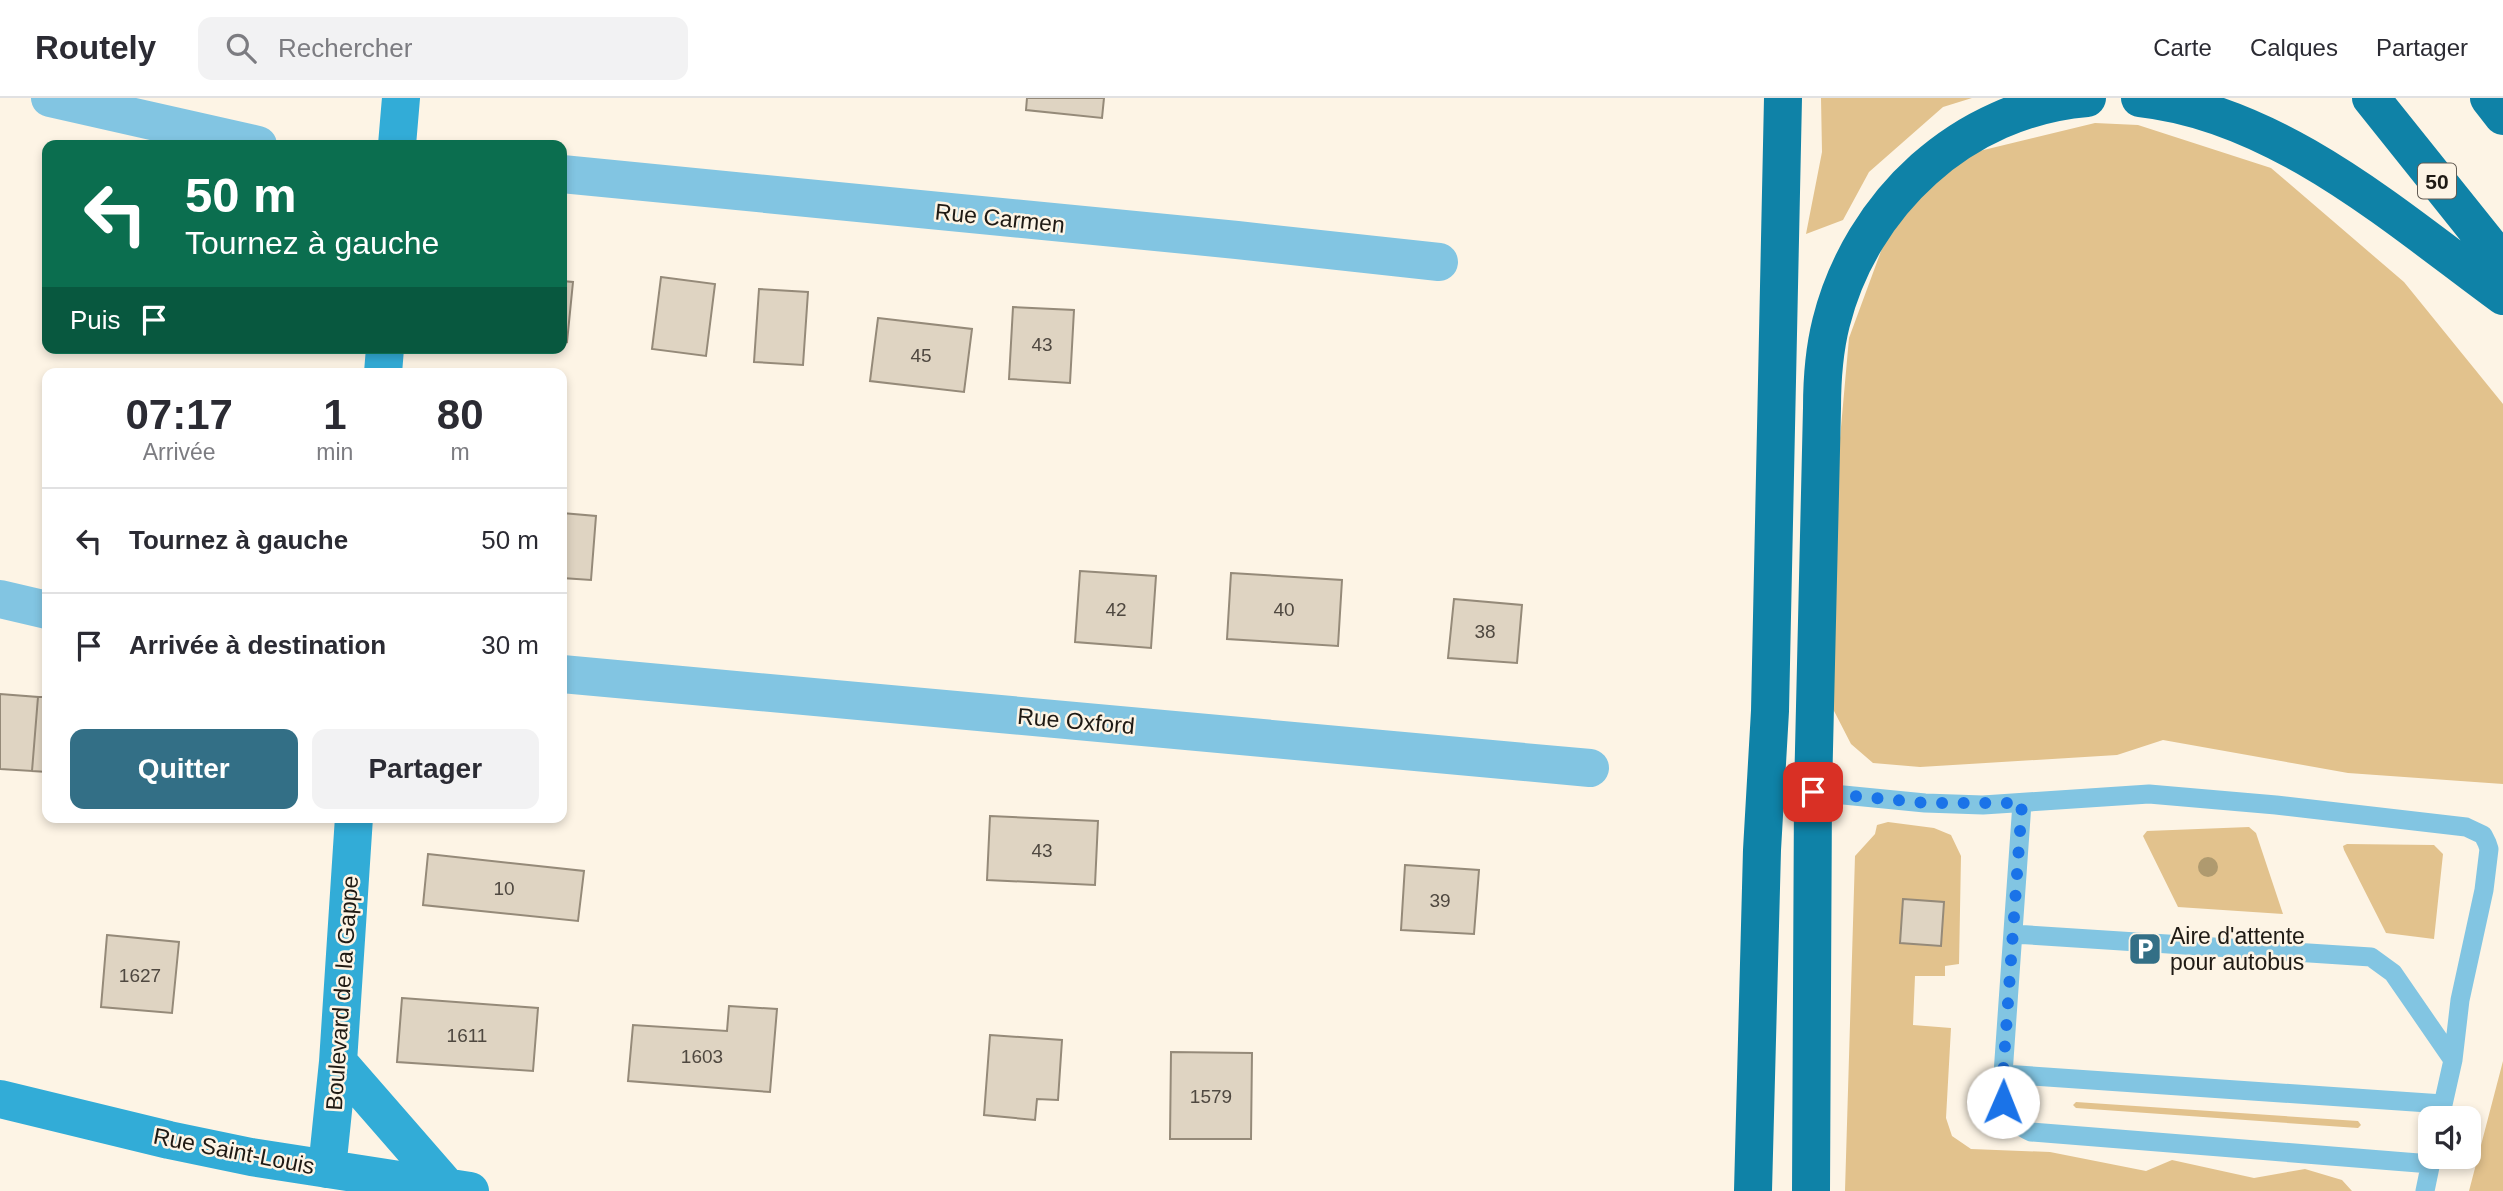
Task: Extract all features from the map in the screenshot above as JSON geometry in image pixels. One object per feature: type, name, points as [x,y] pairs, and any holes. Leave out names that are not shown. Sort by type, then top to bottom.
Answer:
[{"type":"highway","points":[[1753,1191],[1762,850],[1770,711],[1783,98]]},
{"type":"highway","points":[[1811,1191],[1813,792],[1823,370],[1831,323],[1846,276],[1859,249],[1890,204],[1921,171],[1968,135],[2021,111],[2048,103],[2087,98]]},
{"type":"highway","points":[[2140,98],[2190,106],[2219,115],[2274,140],[2345,181],[2503,296]]},
{"type":"highway","name":"50","points":[[2371,98],[2503,263]]},
{"type":"highway","points":[[2489,98],[2503,116]]},
{"type":"main road","points":[[397,140],[401,98]]},
{"type":"main road","name":"Boulevard de la Gappe","points":[[327,1169],[338,1062],[354,823]]},
{"type":"main road","points":[[338,1062],[458,1189]]},
{"type":"main road","name":"Rue Saint-Louis","points":[[0,1099],[183,1143],[458,1189]]},
{"type":"street","points":[[51,98],[236,140]]},
{"type":"street","name":"Rue Carmen","points":[[567,174],[1439,262]]},
{"type":"street","points":[[0,599],[42,609]]},
{"type":"street","name":"Rue Oxford","points":[[567,674],[1590,768]]},
{"type":"lane","points":[[1813,792],[1926,803],[2022,803],[2149,794],[2276,805],[2454,825],[2476,830],[2483,835],[2489,849],[2484,890],[2460,1000],[2453,1059],[2443,1106]]},
{"type":"lane","points":[[2022,803],[2003,1074],[2003,1102],[2016,1124],[2031,1132],[2418,1159]]},
{"type":"lane","points":[[2013,934],[2371,957],[2393,973],[2453,1059]]},
{"type":"lane","points":[[2003,1074],[2418,1109]]},
{"type":"lane","points":[[2425,1191],[2429,1169]]},
{"type":"shaded area","points":[[1821,98],[1972,98],[1943,107],[1869,172],[1843,220],[1806,234],[1822,152]]},
{"type":"shaded area","points":[[2095,123],[2138,125],[2271,168],[2404,282],[2503,404],[2503,784],[2348,773],[2163,740],[2117,755],[1920,767],[1873,763],[1851,744],[1833,709],[1827,583],[1849,338],[1891,224],[1963,155]]},
{"type":"shaded area","points":[[1888,822],[1934,828],[1951,835],[1961,856],[1959,964],[1945,966],[1945,976],[1915,976],[1913,1025],[1951,1028],[1946,1118],[1952,1136],[1971,1149],[2050,1152],[2146,1171],[2172,1160],[2254,1178],[2305,1169],[2342,1180],[2352,1191],[1845,1191],[1855,856],[1875,834],[1877,825]]},
{"type":"shaded area","points":[[2249,827],[2256,833],[2283,914],[2178,907],[2143,836],[2147,831]]},
{"type":"shaded area","points":[[2434,845],[2443,854],[2434,939],[2386,933],[2344,850],[2343,846]]},
{"type":"shaded area","points":[[2503,1061],[2503,1191],[2469,1191],[2475,1169],[2481,1169],[2481,1145]]},
{"type":"shaded area","points":[[2076,1102],[2358,1121],[2361,1125],[2358,1128],[2076,1108],[2073,1105]]},
{"type":"building","points":[[1027,98],[1104,98],[1102,118],[1026,110]]},
{"type":"building","points":[[661,277],[715,284],[706,356],[652,349]]},
{"type":"building","points":[[567,281],[573,282],[567,342]]},
{"type":"building","points":[[759,289],[808,292],[803,365],[754,362]]},
{"type":"building","points":[[1013,307],[1074,310],[1070,383],[1009,379]]},
{"type":"building","points":[[878,318],[972,329],[964,392],[870,381]]},
{"type":"building","points":[[567,513],[596,516],[591,580],[567,578]]},
{"type":"building","points":[[1080,571],[1156,576],[1151,648],[1075,642]]},
{"type":"building","points":[[1231,573],[1342,580],[1338,646],[1227,639]]},
{"type":"building","points":[[1454,599],[1522,605],[1517,663],[1448,658]]},
{"type":"building","points":[[0,694],[38,697],[32,771],[0,769]]},
{"type":"building","points":[[38,697],[42,697],[42,772],[32,771]]},
{"type":"building","points":[[990,816],[1098,821],[1095,885],[987,880]]},
{"type":"building","points":[[428,854],[584,871],[578,921],[423,905]]},
{"type":"building","points":[[1405,865],[1479,870],[1474,934],[1401,930]]},
{"type":"building","points":[[1903,899],[1944,902],[1941,946],[1900,943]]},
{"type":"building","points":[[107,935],[179,942],[172,1013],[101,1007]]},
{"type":"building","points":[[402,998],[538,1008],[533,1071],[397,1062]]},
{"type":"building","points":[[729,1006],[777,1009],[770,1092],[628,1081],[633,1025],[727,1031]]},
{"type":"building","points":[[990,1035],[1062,1040],[1058,1100],[1037,1099],[1035,1120],[984,1115]]},
{"type":"building","points":[[1171,1052],[1252,1053],[1251,1139],[1170,1139]]},
{"type":"place","name":"Aire d'attente pour autobus","points":[[2145,949]]},
{"type":"route","points":[[1813,792],[1926,803],[2022,803],[2003,1102]]}]
